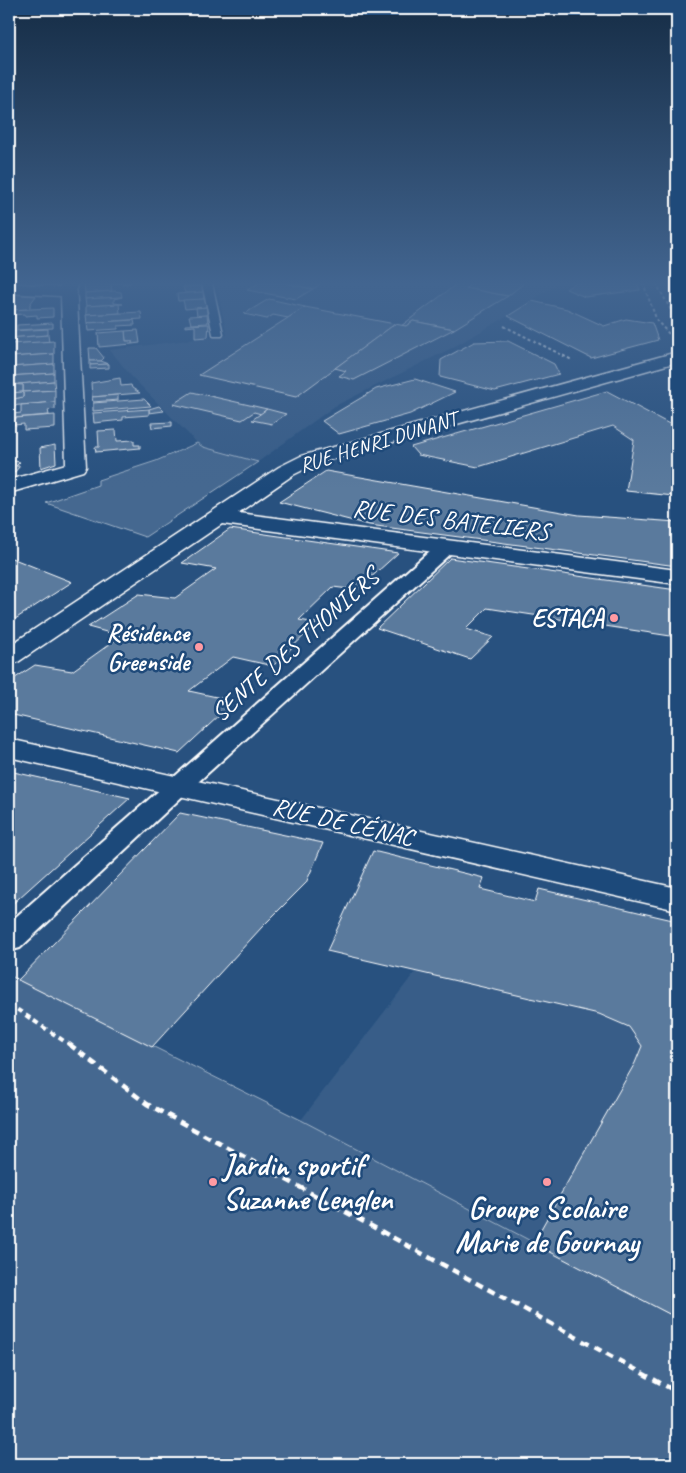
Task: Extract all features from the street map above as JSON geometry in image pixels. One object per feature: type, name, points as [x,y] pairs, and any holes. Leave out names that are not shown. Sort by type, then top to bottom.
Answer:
[{"type":"street","points":[[9,486],[76,467],[71,352]]},
{"type":"street","name":"RUE HENRI DUNANT","points":[[9,657],[286,470],[308,460],[664,352]]},
{"type":"street","name":"RUE DES BATELIERS","points":[[218,517],[677,577]]},
{"type":"street","name":"SENTE DES THONIERS","points":[[9,940],[446,547]]},
{"type":"street","name":"RUE DE CÉNAC","points":[[9,748],[180,785],[677,899]]},
{"type":"path","points":[[555,352],[574,361]]},
{"type":"path","points":[[9,1004],[64,1041],[121,1087],[147,1104],[677,1392]]},
{"type":"shaded area","points":[[111,352],[444,352],[335,406],[258,462],[203,447],[197,443],[131,376]]},
{"type":"shaded area","points":[[197,443],[203,447],[258,462],[145,537],[46,503],[98,485],[98,480],[156,461]]},
{"type":"shaded area","name":"Groupe Scolaire Marie de Gournay","points":[[415,972],[677,1023],[677,1318],[301,1120]]},
{"type":"shaded area","name":"Jardin sportif Suzanne Lenglen","points":[[9,975],[301,1120],[677,1318],[677,1464],[9,1464]]},
{"type":"building","points":[[9,352],[54,352],[54,354],[9,357]]},
{"type":"building","points":[[89,352],[99,352],[104,358],[101,361],[90,361]]},
{"type":"building","points":[[235,352],[357,352],[296,397],[199,375]]},
{"type":"building","points":[[357,352],[409,352],[354,380],[339,376],[346,371],[335,368]]},
{"type":"building","points":[[456,352],[529,352],[554,364],[559,374],[495,391],[440,377],[441,360]]},
{"type":"building","points":[[579,352],[614,352],[591,358]]},
{"type":"building","points":[[54,354],[54,364],[10,367],[11,357]]},
{"type":"building","points":[[90,361],[101,361],[109,364],[90,365]]},
{"type":"building","points":[[54,364],[54,373],[9,376],[10,367]]},
{"type":"building","points":[[109,364],[109,368],[90,369],[90,365]]},
{"type":"building","points":[[54,373],[54,381],[9,385],[9,376]]},
{"type":"building","points":[[120,378],[121,386],[131,385],[132,388],[140,393],[92,397],[91,383]]},
{"type":"building","points":[[415,379],[455,392],[410,414],[339,434],[322,421],[376,389]]},
{"type":"building","points":[[54,381],[55,390],[23,392],[23,385],[18,386],[18,384]]},
{"type":"building","points":[[11,384],[23,385],[23,392],[11,393]]},
{"type":"building","points":[[55,390],[55,402],[9,406],[9,400],[23,397],[23,392]]},
{"type":"building","points":[[607,391],[677,428],[674,496],[626,491],[634,440],[613,426],[478,467],[418,455],[411,447]]},
{"type":"building","points":[[23,392],[23,397],[9,400],[9,393]]},
{"type":"building","points":[[192,392],[267,409],[261,414],[254,412],[242,420],[173,404]]},
{"type":"building","points":[[118,395],[118,400],[93,402],[92,397]]},
{"type":"building","points":[[144,399],[151,406],[93,411],[93,403]]},
{"type":"building","points":[[55,402],[55,409],[48,410],[49,415],[13,418],[13,414],[21,413],[21,405]]},
{"type":"building","points":[[159,406],[164,411],[149,413],[149,409]]},
{"type":"building","points":[[149,409],[149,415],[123,417],[123,420],[94,423],[93,413]]},
{"type":"building","points":[[267,409],[286,414],[272,424],[252,420]]},
{"type":"building","points":[[55,415],[55,428],[24,430],[24,424],[14,425],[15,418]]},
{"type":"building","points":[[172,422],[172,426],[152,428],[151,423]]},
{"type":"building","points":[[116,430],[117,441],[134,440],[134,445],[140,445],[140,448],[96,452],[95,447],[99,447],[98,431]]},
{"type":"building","points":[[55,445],[56,463],[41,468],[40,448]]},
{"type":"building","points":[[9,460],[20,462],[16,466],[20,466],[13,474],[9,473]]},
{"type":"building","points":[[326,471],[579,515],[677,522],[677,566],[369,525],[279,502]]},
{"type":"building","name":"Résidence Greenside","points":[[230,529],[398,553],[357,590],[333,587],[299,620],[317,623],[273,666],[233,657],[189,691],[235,701],[179,753],[9,714],[9,682],[35,665],[72,671],[121,636],[88,627],[139,594],[175,598],[216,569],[182,563]]},
{"type":"building","points":[[9,557],[72,582],[9,623]]},
{"type":"building","name":"ESTACA","points":[[450,558],[677,590],[677,637],[487,608],[466,629],[493,637],[470,659],[377,628]]},
{"type":"building","points":[[9,771],[130,798],[9,907]]},
{"type":"building","points":[[180,813],[323,843],[306,883],[262,927],[152,1047],[18,980]]},
{"type":"building","points":[[373,851],[484,878],[480,889],[535,902],[539,889],[677,921],[677,1318],[533,1243],[635,1063],[642,1046],[629,1027],[599,1014],[327,951]]},
{"type":"place","name":"ESTACA","points":[[614,618]]},
{"type":"place","name":"Résidence Greenside","points":[[199,647]]},
{"type":"place","name":"Jardin sportif Suzanne Lenglen","points":[[213,1182]]},
{"type":"place","name":"Groupe Scolaire Marie de Gournay","points":[[547,1182]]}]
